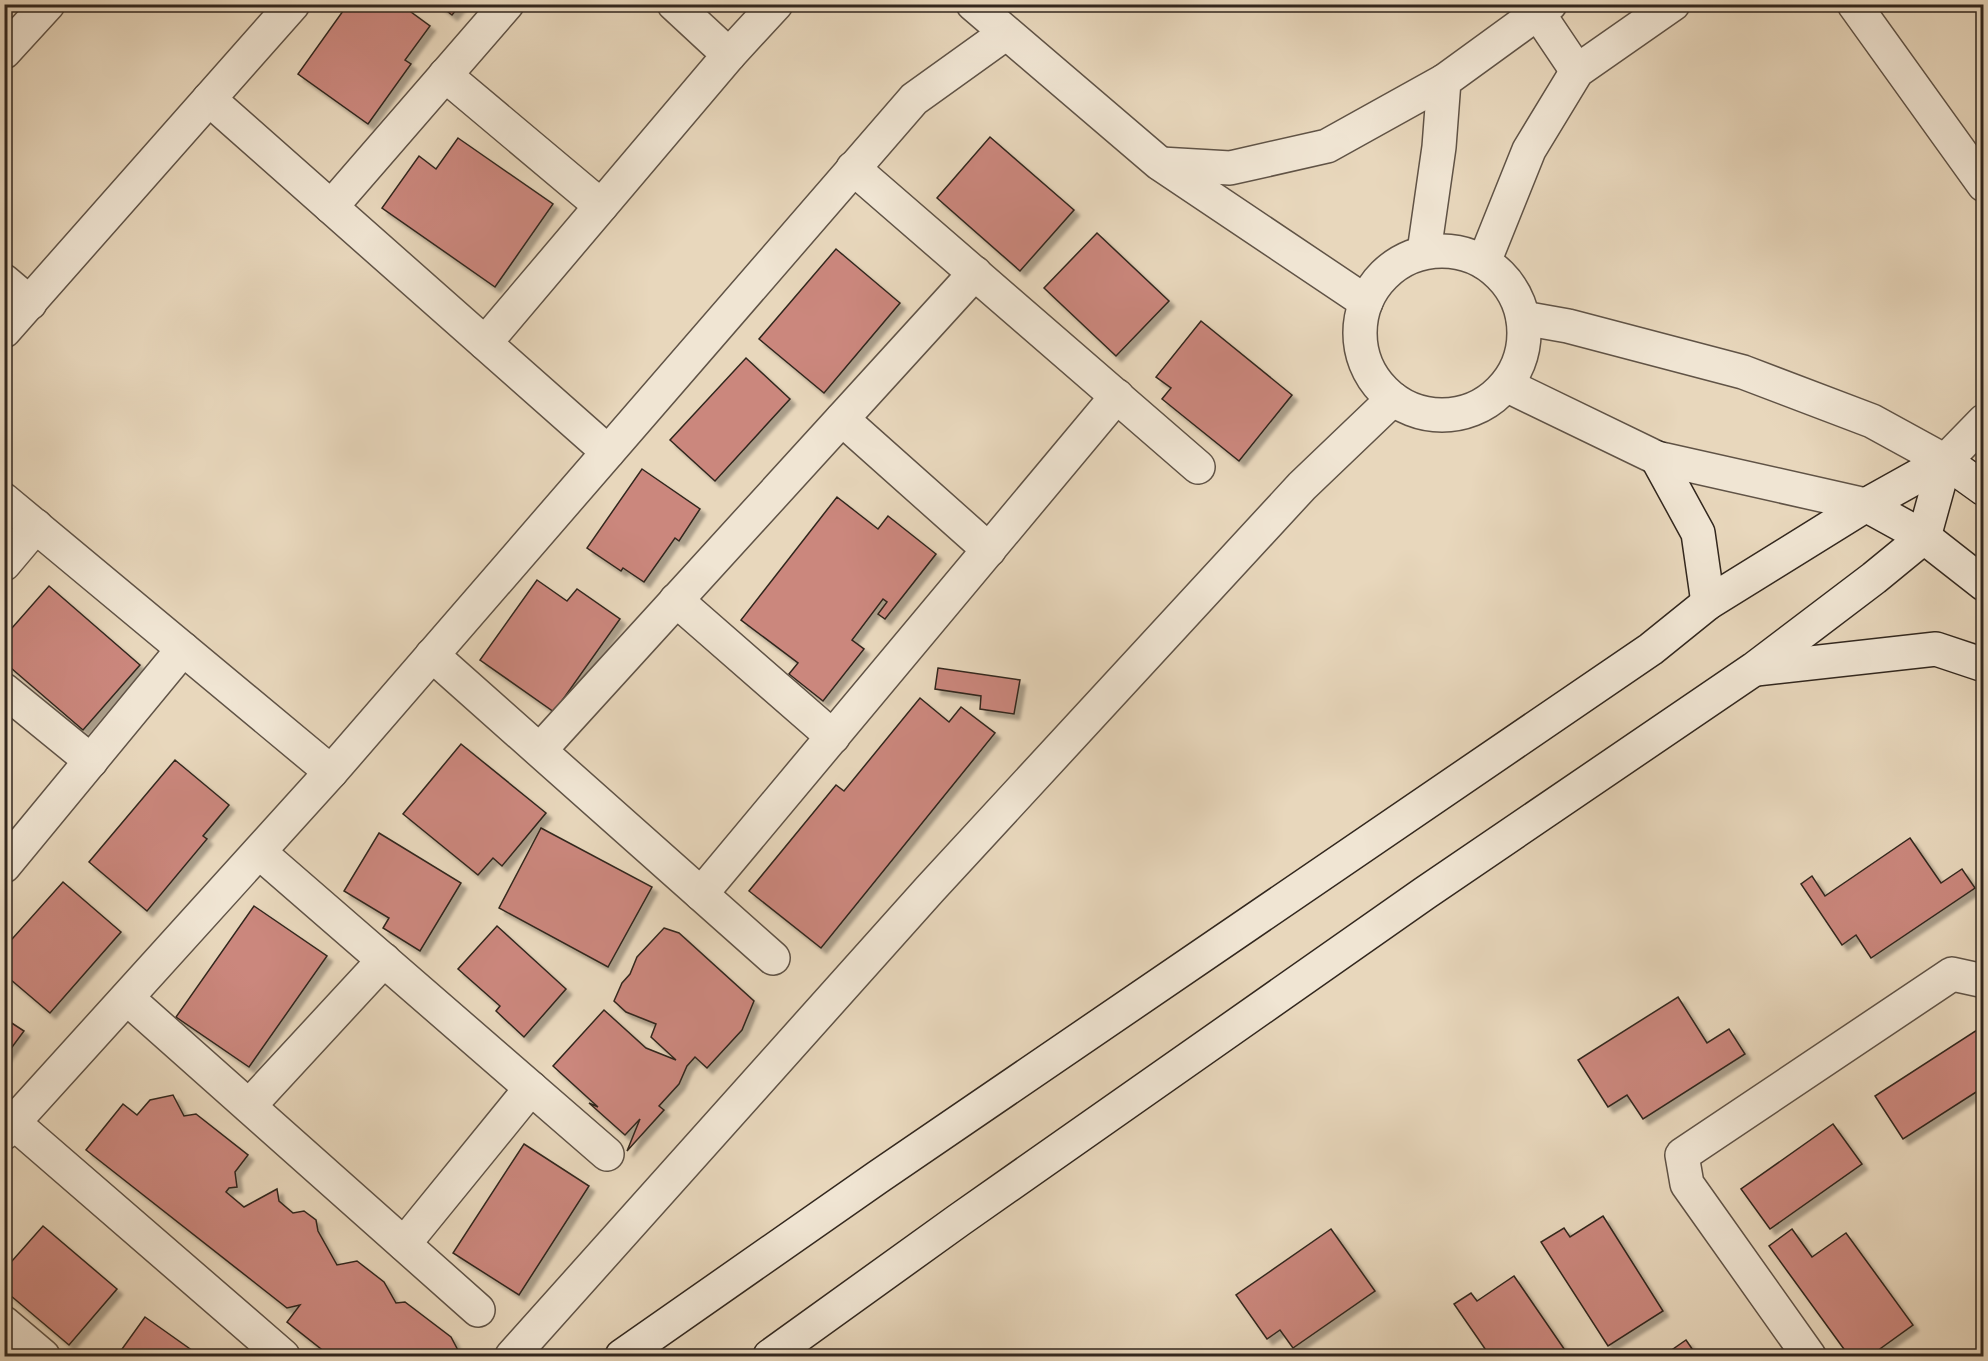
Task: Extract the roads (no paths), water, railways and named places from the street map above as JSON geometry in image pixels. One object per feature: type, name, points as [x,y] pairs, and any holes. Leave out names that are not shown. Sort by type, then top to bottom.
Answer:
[{"type":"street","points":[[6,46],[48,4]]},
{"type":"street","points":[[4,331],[293,4]]},
{"type":"street","points":[[331,207],[507,4]]},
{"type":"street","points":[[674,4],[729,55]]},
{"type":"street","points":[[485,343],[729,55],[776,4]]},
{"type":"street","points":[[973,4],[1159,163],[1366,302]]},
{"type":"street","points":[[1484,262],[1529,150],[1577,70],[1673,4]]},
{"type":"street","points":[[1854,4],[1983,185]]},
{"type":"street","points":[[1159,163],[1230,168],[1327,146],[1444,81],[1544,9],[1577,70]]},
{"type":"street","points":[[283,1356],[9,1128],[331,772],[914,99],[1006,33]]},
{"type":"street","points":[[446,75],[601,206]]},
{"type":"street","points":[[1424,252],[1439,147],[1444,81]]},
{"type":"street","points":[[209,99],[608,452]]},
{"type":"street","points":[[853,168],[1198,467]]},
{"type":"street","points":[[1448,250],[1471,255],[1484,262],[1508,283],[1520,304],[1525,326],[1524,350],[1516,372],[1506,385],[1483,405],[1460,413],[1437,415],[1414,411],[1393,399],[1376,383],[1365,362],[1359,339],[1361,316],[1370,293],[1383,275],[1402,260],[1424,252],[1448,250]]},
{"type":"street","points":[[540,750],[975,273]]},
{"type":"street","points":[[4,281],[30,303]]},
{"type":"street","points":[[1523,318],[1568,326],[1743,372],[1872,421],[1945,461],[1983,489]]},
{"type":"street","points":[[1506,385],[1657,458],[1866,505],[1924,537],[1983,584]]},
{"type":"street","points":[[701,894],[1117,396]]},
{"type":"street","points":[[512,1356],[930,889],[1302,486],[1393,399]]},
{"type":"street","points":[[842,419],[989,550]]},
{"type":"street","points":[[622,1356],[888,1171],[1651,649],[1708,603],[1866,505],[1945,461],[1983,422]]},
{"type":"street","points":[[1657,458],[1698,533],[1708,603]]},
{"type":"street","points":[[770,1356],[969,1213],[1425,893],[1754,669],[1875,578],[1924,537],[1945,461]]},
{"type":"street","points":[[4,500],[331,772]]},
{"type":"street","points":[[4,564],[36,526]]},
{"type":"street","points":[[676,600],[833,737]]},
{"type":"street","points":[[4,866],[183,649]]},
{"type":"street","points":[[1754,669],[1936,649],[1983,665]]},
{"type":"street","points":[[432,655],[774,958]]},
{"type":"street","points":[[4,690],[91,761]]},
{"type":"street","points":[[259,852],[607,1154]]},
{"type":"street","points":[[249,1106],[384,960]]},
{"type":"street","points":[[1809,1356],[1687,1184],[1682,1155],[1952,974],[1983,981]]},
{"type":"street","points":[[127,998],[478,1310]]},
{"type":"street","points":[[404,1244],[531,1088]]},
{"type":"street","points":[[4,1323],[38,1355]]}]
